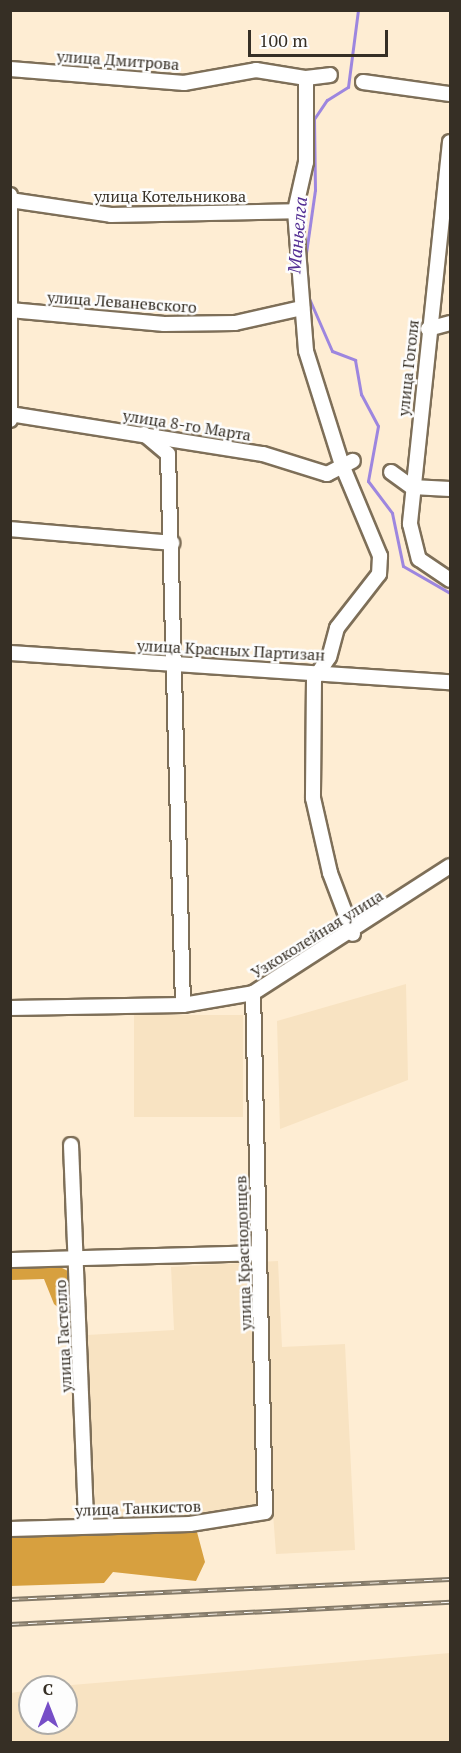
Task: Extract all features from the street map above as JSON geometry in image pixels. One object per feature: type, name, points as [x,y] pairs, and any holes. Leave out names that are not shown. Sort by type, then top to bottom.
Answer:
[{"type":"street","name":"улица Дмитрова","points":[[10,69],[184,83],[256,70],[306,78],[330,75]]},
{"type":"street","points":[[306,78],[306,162],[296,211],[306,351],[376,539],[380,574],[356,597],[337,628],[329,657],[316,671],[310,745],[314,798],[330,873],[352,934]]},
{"type":"street","points":[[363,82],[450,94]]},
{"type":"street","name":"улица Гоголя","points":[[450,142],[412,487],[411,543],[419,559],[450,580]]},
{"type":"street","points":[[10,195],[12,310],[10,420]]},
{"type":"street","name":"улица Котельникова","points":[[11,200],[111,215],[296,211]]},
{"type":"street","name":"улица Леваневского","points":[[12,310],[164,324],[235,323],[302,308]]},
{"type":"street","points":[[428,329],[450,323]]},
{"type":"street","name":"улица 8-го Марта","points":[[11,414],[263,454],[327,474],[347,463]]},
{"type":"street","points":[[144,434],[168,454],[183,1005]]},
{"type":"street","points":[[391,472],[412,487],[450,489]]},
{"type":"street","points":[[10,529],[172,543]]},
{"type":"street","name":"улица Красных Партизан","points":[[10,653],[316,671],[450,682]]},
{"type":"street","name":"Узкоколейная улица","points":[[10,1008],[183,1005],[252,993],[352,934],[450,866]]},
{"type":"street","name":"улица Краснодонцев","points":[[252,993],[266,1512]]},
{"type":"street","name":"улица Гастелло","points":[[71,1145],[86,1526]]},
{"type":"street","points":[[10,1260],[258,1253]]},
{"type":"street","name":"улица Танкистов","points":[[10,1529],[221,1522],[266,1512]]},
{"type":"shaded area","points":[[406,984],[408,1080],[280,1129],[277,1021]]},
{"type":"shaded area","points":[[134,1015],[243,1015],[243,1117],[134,1117]]},
{"type":"shaded area","points":[[278,1261],[282,1347],[345,1344],[355,1550],[276,1554],[273,1513],[96,1522],[87,1335],[174,1330],[171,1267]]},
{"type":"shaded area","points":[[54,1264],[70,1272],[68,1316],[54,1304],[44,1279],[11,1280],[10,1266]]},
{"type":"shaded area","points":[[139,1529],[197,1532],[205,1562],[196,1581],[113,1572],[104,1583],[10,1586],[10,1536]]},
{"type":"shaded area","points":[[450,1653],[450,1742],[11,1742],[11,1693],[18,1692],[18,1735],[78,1735],[78,1684]]},
{"type":"waterway","name":"Маньелга","points":[[305,260],[315,190],[314,119],[327,100],[348,87],[358,10]]},
{"type":"waterway","name":"Маньелга","points":[[308,296],[332,351],[355,360],[361,394],[378,426],[368,481],[392,513],[403,566],[450,593]]},
{"type":"railway","points":[[10,1599],[450,1579]]},
{"type":"railway","points":[[10,1624],[450,1602]]}]
